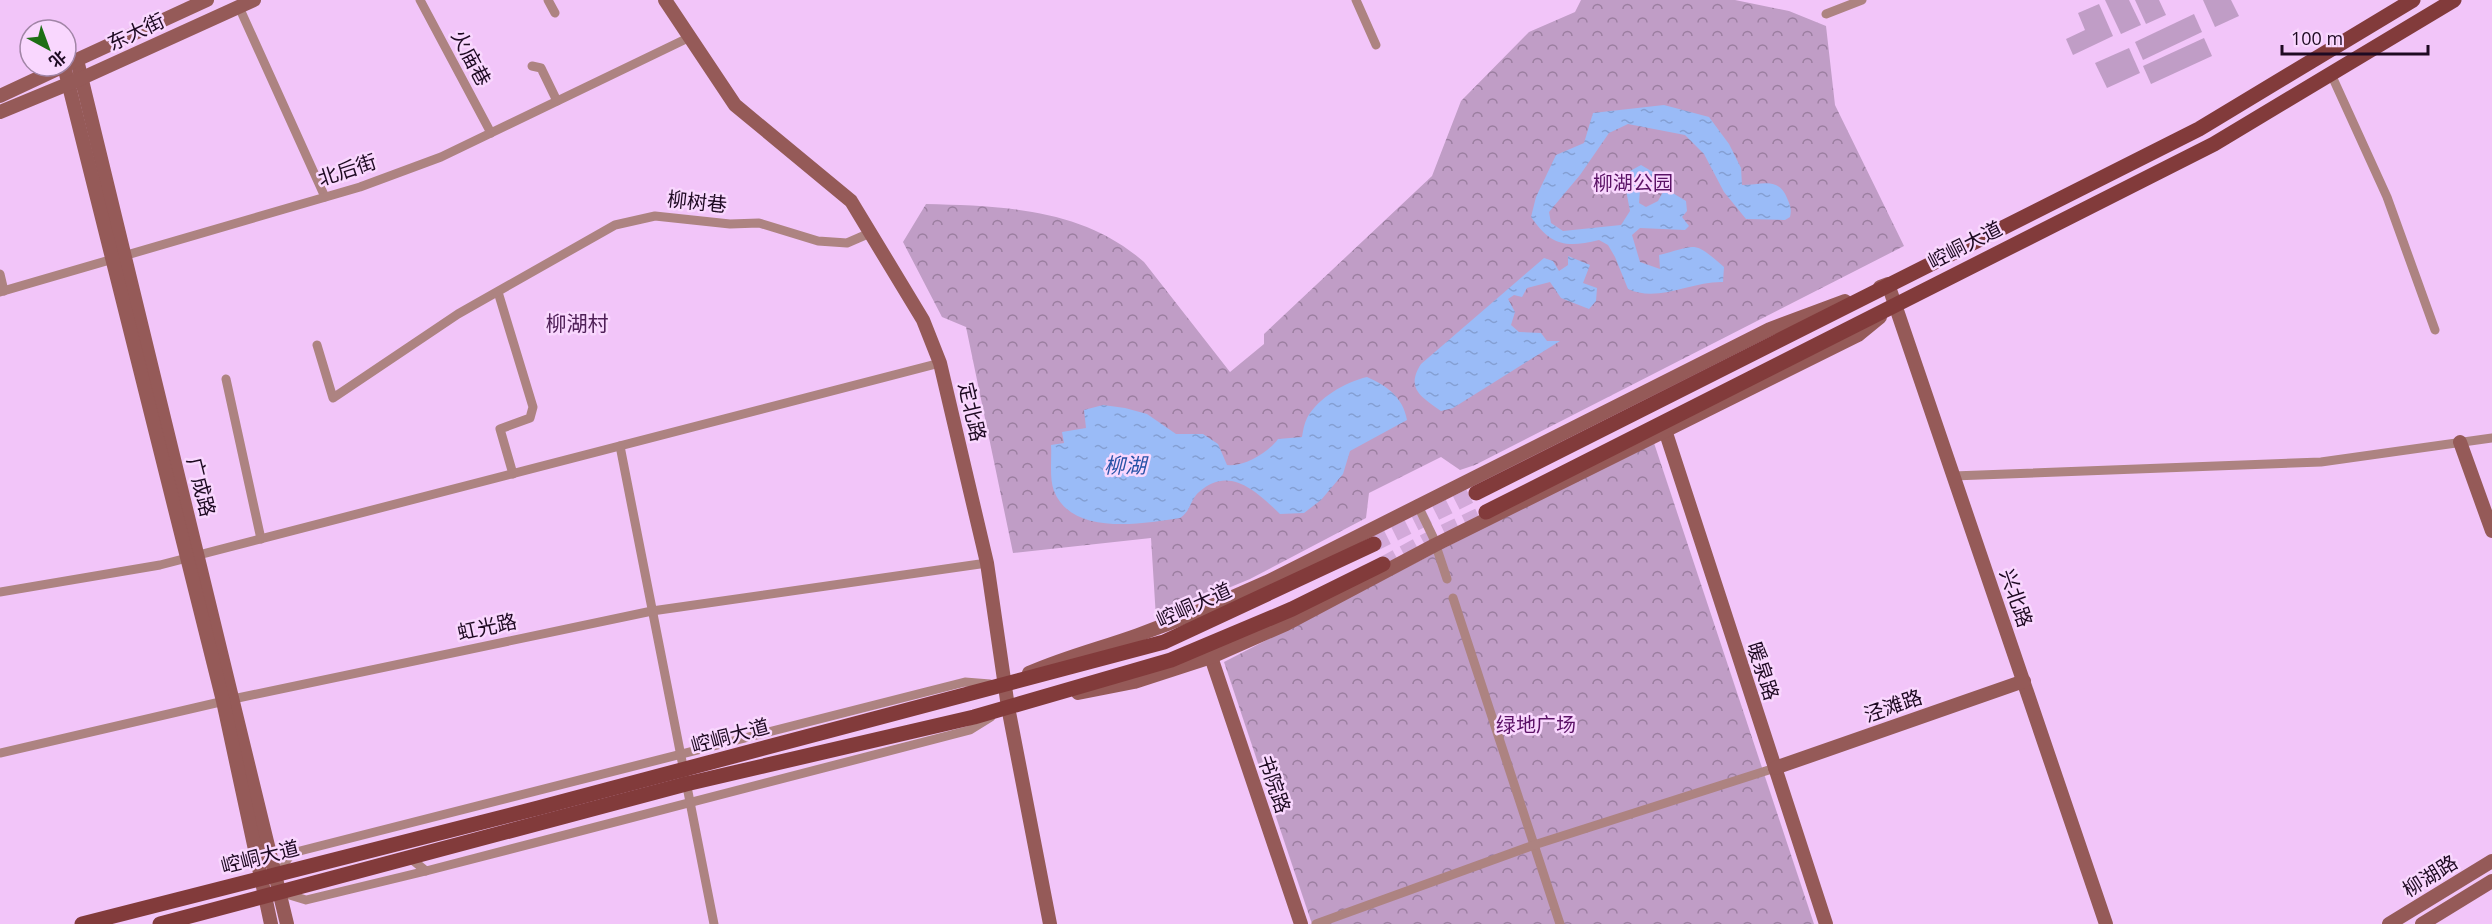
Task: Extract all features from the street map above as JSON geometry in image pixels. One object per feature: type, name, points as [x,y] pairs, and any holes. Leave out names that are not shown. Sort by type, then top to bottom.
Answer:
[{"type":"main road","name":"崆峒大道","points":[[1476,493],[2199,129],[2413,0]]},
{"type":"main road","name":"崆峒大道","points":[[1486,512],[2214,144],[2454,0]]},
{"type":"main road","name":"崆峒大道","points":[[160,924],[410,858],[1004,685],[1164,642],[1374,544]]},
{"type":"main road","name":"崆峒大道","points":[[82,924],[685,777],[974,717],[1171,660],[1292,609],[1383,564]]},
{"type":"street","name":"东大街","points":[[78,59],[207,0]]},
{"type":"street","name":"东大街","points":[[0,112],[75,81],[237,3],[254,0]]},
{"type":"street","name":"火庙巷","points":[[420,0],[491,133]]},
{"type":"street","points":[[548,0],[555,13]]},
{"type":"street","name":"定北路","points":[[665,0],[688,38],[735,105],[851,201],[923,320],[940,363],[987,563],[1004,685],[1050,924]]},
{"type":"street","points":[[1356,0],[1376,45]]},
{"type":"street","points":[[1826,14],[1862,0]]},
{"type":"street","points":[[237,3],[325,196]]},
{"type":"street","name":"北后街","points":[[2,292],[325,196],[441,158],[688,38]]},
{"type":"street","points":[[532,66],[541,68],[557,101]]},
{"type":"street","points":[[2331,74],[2387,197],[2435,330]]},
{"type":"street","name":"东大街","points":[[0,96],[38,78]]},
{"type":"street","name":"广成路","points":[[74,78],[228,700],[273,895],[287,924]]},
{"type":"street","name":"柳树巷","points":[[317,345],[333,398],[458,314],[615,225],[655,216],[730,224],[759,223],[818,241],[847,243],[870,233]]},
{"type":"street","points":[[0,274],[2,292]]},
{"type":"street","points":[[269,877],[292,853],[965,682],[1004,685],[1060,659],[1136,636],[1204,610],[1267,582],[1417,504],[1770,329],[1888,284]]},
{"type":"street","name":"兴北路","points":[[1888,284],[2106,924]]},
{"type":"street","points":[[498,292],[533,407],[530,418],[500,429],[513,474]]},
{"type":"street","points":[[273,895],[306,900],[426,871],[970,730],[1008,707],[1134,682],[1211,657],[1286,624],[1436,545],[1858,335],[1895,304]]},
{"type":"street","points":[[0,592],[192,557],[940,363]]},
{"type":"street","points":[[226,379],[261,539]]},
{"type":"street","name":"暖泉路","points":[[1665,430],[1826,924]]},
{"type":"street","points":[[1953,476],[2321,462],[2492,438]]},
{"type":"street","points":[[2460,442],[2492,531]]},
{"type":"street","points":[[620,446],[714,924]]},
{"type":"street","points":[[1417,504],[1436,545],[1447,579]]},
{"type":"street","name":"虹光路","points":[[0,753],[228,700],[652,611],[987,563]]},
{"type":"street","points":[[1453,597],[1560,924]]},
{"type":"street","name":"书院路","points":[[1211,657],[1301,924]]},
{"type":"street","name":"泾滩路","points":[[1774,768],[2024,681]]},
{"type":"street","points":[[1316,924],[1534,845],[1774,768]]},
{"type":"street","points":[[410,858],[426,871]]},
{"type":"street","name":"柳湖路","points":[[2389,924],[2492,861]]},
{"type":"street","name":"柳湖路","points":[[2421,924],[2492,880]]},
{"type":"street","name":"广成路","points":[[271,924],[273,895]]},
{"type":"green space","name":"柳湖公园","points":[[1581,0],[1735,0],[1789,11],[1826,26],[1835,105],[1904,246],[1475,465],[1460,470],[1441,457],[1369,493],[1366,518],[1250,579],[1156,618],[1151,538],[1013,553],[966,327],[942,317],[903,242],[926,204],[1013,209],[1069,220],[1095,230],[1120,244],[1144,262],[1230,372],[1264,344],[1264,334],[1432,176],[1461,101],[1529,32],[1575,12]]},
{"type":"green space","points":[[2105,0],[2129,0],[2141,25],[2121,34]]},
{"type":"green space","points":[[2135,0],[2159,0],[2166,15],[2146,24]]},
{"type":"green space","points":[[2203,0],[2231,0],[2239,16],[2215,27]]},
{"type":"green space","points":[[2099,4],[2113,36],[2073,55],[2066,39],[2085,30],[2078,13]]},
{"type":"green space","points":[[2194,14],[2202,32],[2143,60],[2135,42]]},
{"type":"green space","points":[[2204,38],[2212,56],[2151,84],[2143,66]]},
{"type":"green space","points":[[2129,48],[2140,73],[2107,88],[2095,63]]},
{"type":"green space","name":"绿地广场","points":[[1653,440],[1814,924],[1312,924],[1224,662]]},
{"type":"water","points":[[1664,105],[1709,117],[1729,144],[1741,168],[1742,185],[1774,184],[1783,191],[1791,214],[1785,220],[1746,219],[1724,192],[1704,154],[1685,135],[1628,124],[1609,133],[1580,175],[1549,212],[1551,223],[1563,231],[1621,225],[1630,211],[1625,185],[1630,171],[1641,165],[1653,172],[1654,185],[1640,190],[1639,203],[1646,207],[1658,201],[1663,192],[1671,192],[1686,201],[1687,211],[1682,217],[1689,226],[1685,230],[1640,228],[1632,235],[1640,262],[1660,269],[1659,255],[1694,247],[1706,252],[1724,267],[1723,282],[1663,293],[1639,293],[1628,289],[1608,245],[1599,240],[1577,244],[1560,242],[1545,234],[1531,217],[1536,197],[1556,155],[1584,143],[1593,113]]},
{"type":"water","points":[[1568,256],[1590,265],[1583,283],[1597,288],[1596,301],[1589,309],[1561,298],[1550,282],[1527,288],[1522,297],[1514,295],[1508,299],[1515,312],[1511,325],[1519,332],[1541,333],[1547,341],[1560,341],[1453,408],[1441,411],[1422,397],[1415,386],[1416,373],[1421,364],[1544,258],[1553,261],[1559,271],[1568,265]]},
{"type":"water","name":"柳湖","points":[[1367,377],[1393,393],[1402,405],[1407,420],[1350,451],[1343,474],[1321,500],[1304,513],[1280,514],[1253,490],[1232,481],[1222,481],[1210,484],[1199,492],[1180,518],[1146,523],[1109,524],[1091,521],[1076,515],[1063,505],[1052,486],[1051,445],[1064,443],[1062,432],[1086,428],[1084,410],[1103,405],[1125,408],[1147,414],[1176,434],[1203,434],[1218,444],[1227,465],[1233,465],[1255,458],[1278,439],[1302,437],[1307,418],[1318,404],[1341,387]]},
{"type":"tunnel","points":[[1374,544],[1476,493]]},
{"type":"tunnel","points":[[1383,564],[1486,512]]},
{"type":"district","name":"柳湖村","points":[[577,324]]}]
